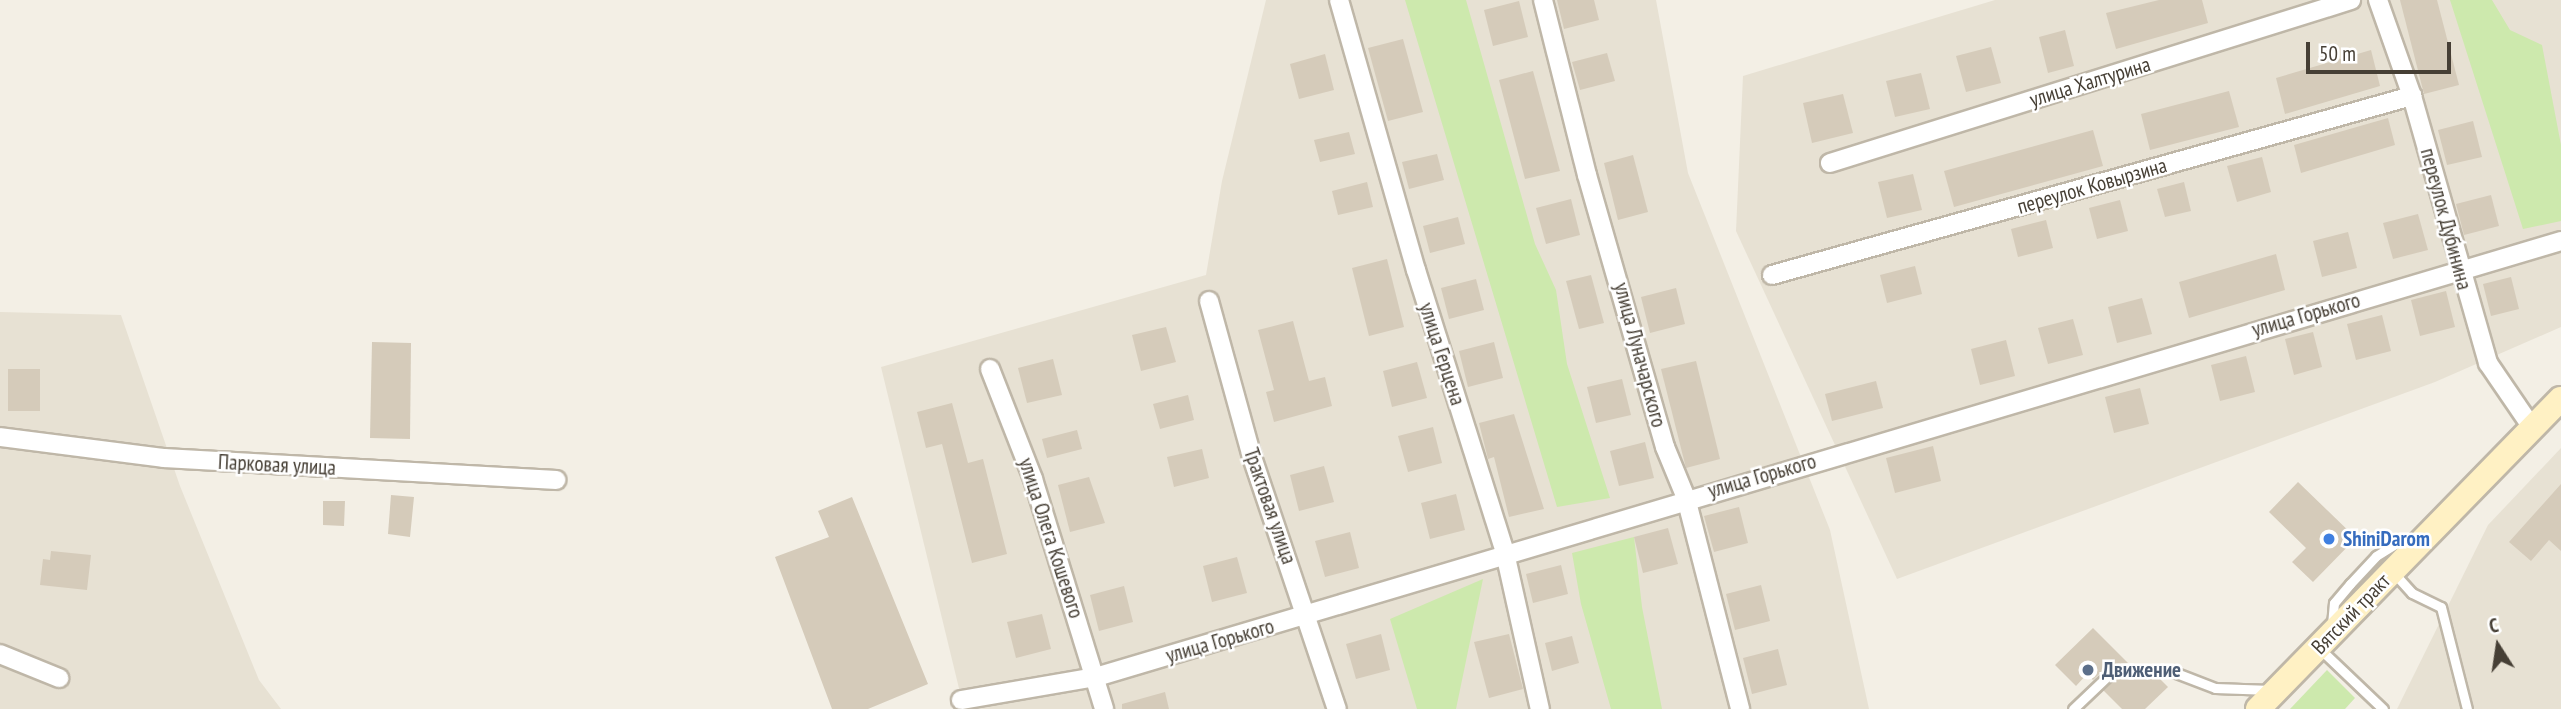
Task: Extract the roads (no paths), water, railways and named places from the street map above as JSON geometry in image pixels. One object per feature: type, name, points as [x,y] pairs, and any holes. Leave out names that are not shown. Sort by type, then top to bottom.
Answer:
[{"type":"main road","name":"Вятский тракт","points":[[2258,709],[2561,399]]},
{"type":"street","name":"улица Герцена","points":[[1339,0],[1416,270],[1505,553],[1539,709]]},
{"type":"street","name":"улица Луначарского","points":[[1543,0],[1587,175],[1665,447],[1686,498],[1740,709]]},
{"type":"street","name":"улица Халтурина","points":[[1830,163],[2351,0]]},
{"type":"street","name":"переулок Дубинина","points":[[2378,0],[2412,96],[2458,270],[2488,363],[2533,429]]},
{"type":"street","name":"переулок Ковырзина","points":[[1772,275],[2412,96]]},
{"type":"street","name":"улица Горького","points":[[961,700],[1096,677],[1307,616],[1686,498],[2561,241]]},
{"type":"street","name":"Трактовая улица","points":[[1209,301],[1252,457],[1337,709]]},
{"type":"street","name":"улица Олега Кошевого","points":[[990,369],[1033,479],[1104,709]]},
{"type":"street","name":"Парковая улица","points":[[0,437],[164,458],[556,480]]},
{"type":"street","points":[[0,654],[59,678]]},
{"type":"lane","points":[[2383,709],[2325,641],[2334,603],[2376,556],[2398,542],[2429,534]]},
{"type":"lane","points":[[2392,572],[2412,593],[2441,607],[2467,709]]},
{"type":"lane","points":[[2073,709],[2114,670],[2171,671],[2215,688],[2276,691]]},
{"type":"place","name":"ShiniDarom","points":[[2329,539]]},
{"type":"place","name":"Движение","points":[[2088,670]]}]
